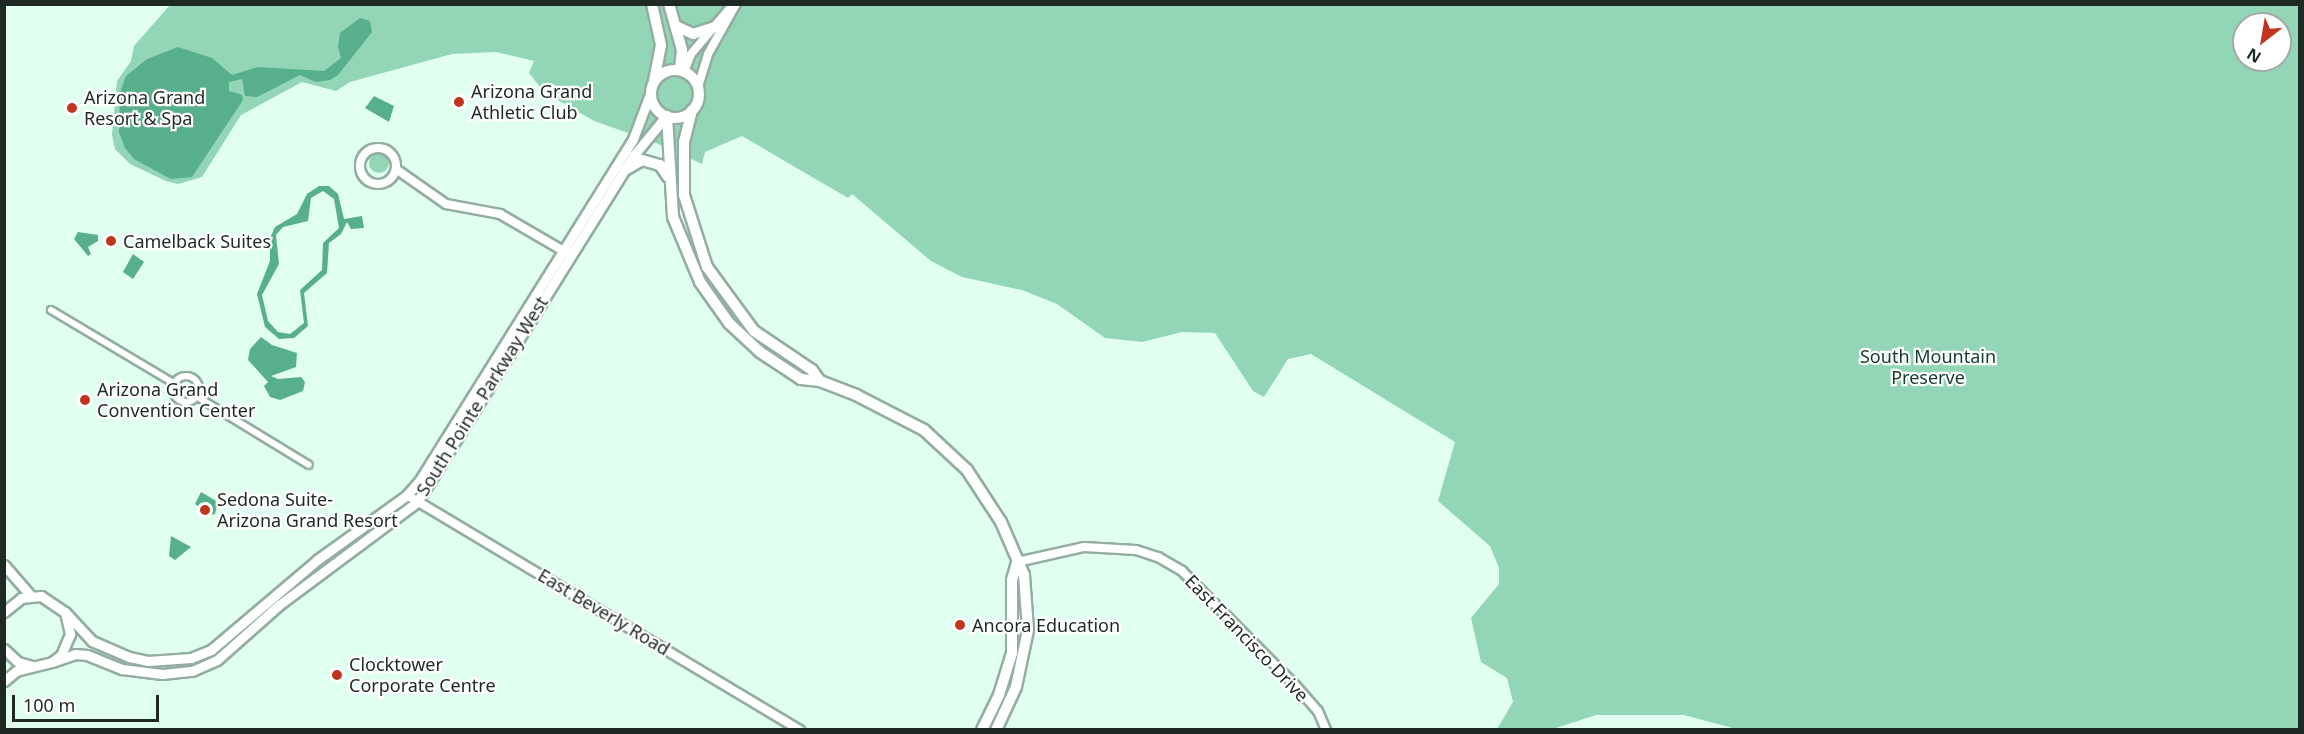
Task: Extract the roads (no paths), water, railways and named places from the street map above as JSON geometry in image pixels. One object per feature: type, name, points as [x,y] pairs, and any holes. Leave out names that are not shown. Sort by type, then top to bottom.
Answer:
[{"type":"main road","points":[[652,4],[660,45],[650,94],[653,105],[666,116],[680,117],[692,110]]},
{"type":"main road","points":[[669,4],[676,26],[682,71],[698,87],[698,99],[692,110],[684,142],[684,195],[703,259],[727,300],[754,331],[812,370],[820,381]]},
{"type":"main road","points":[[676,26],[693,34],[714,27]]},
{"type":"main road","points":[[653,82],[665,72],[682,71]]},
{"type":"main road","points":[[666,116],[669,179],[678,234],[700,282],[719,311],[775,363],[801,379],[820,381],[889,410],[924,430],[955,456],[990,501],[1027,588],[1027,637],[1016,687],[996,729]]},
{"type":"main road","points":[[625,170],[637,161],[646,160],[660,165],[669,179]]},
{"type":"main road","points":[[982,729],[999,696],[1012,653],[1012,580],[1017,562]]},
{"type":"street","points":[[682,71],[691,54],[735,4]]},
{"type":"street","points":[[698,87],[708,54],[735,4]]},
{"type":"street","name":"South Pointe Parkway West","points":[[4,681],[16,671],[40,666],[75,654],[87,655],[122,669],[162,674],[192,671],[217,660],[279,605],[417,502],[637,132],[650,94]]},
{"type":"street","name":"South Pointe Parkway West","points":[[31,596],[50,599],[92,641],[129,657],[156,661],[191,658],[210,650],[317,560],[407,495],[420,480],[566,252],[666,116]]},
{"type":"street","points":[[396,169],[386,182],[375,183],[365,178],[360,162],[366,152],[381,148],[391,153],[396,169],[438,200],[500,214],[566,252]]},
{"type":"street","points":[[51,310],[175,384],[180,399],[189,401],[196,396],[199,389],[194,379],[183,376],[175,384]]},
{"type":"street","points":[[196,396],[309,465]]},
{"type":"street","name":"East Beverly Road","points":[[407,495],[800,729]]},
{"type":"street","name":"East Francisco Drive","points":[[1017,562],[1084,547],[1128,549],[1158,557],[1182,571],[1296,686],[1318,711],[1326,729]]},
{"type":"street","points":[[4,565],[31,596],[12,603],[4,612]]},
{"type":"street","points":[[52,662],[61,655],[70,634],[65,612]]},
{"type":"street","points":[[4,649],[18,662],[40,666]]},
{"type":"place","name":"Arizona Grand Athletic Club","points":[[459,102]]},
{"type":"place","name":"Arizona Grand Resort & Spa","points":[[72,108]]},
{"type":"place","name":"Camelback Suites","points":[[111,241]]},
{"type":"place","name":"Arizona Grand Convention Center","points":[[85,400]]},
{"type":"place","name":"Sedona Suite- Arizona Grand Resort","points":[[205,510]]},
{"type":"place","name":"Ancora Education","points":[[960,625]]},
{"type":"place","name":"Clocktower Corporate Centre","points":[[337,675]]},
{"type":"park label","name":"South Mountain Preserve","points":[[1928,367]]}]
